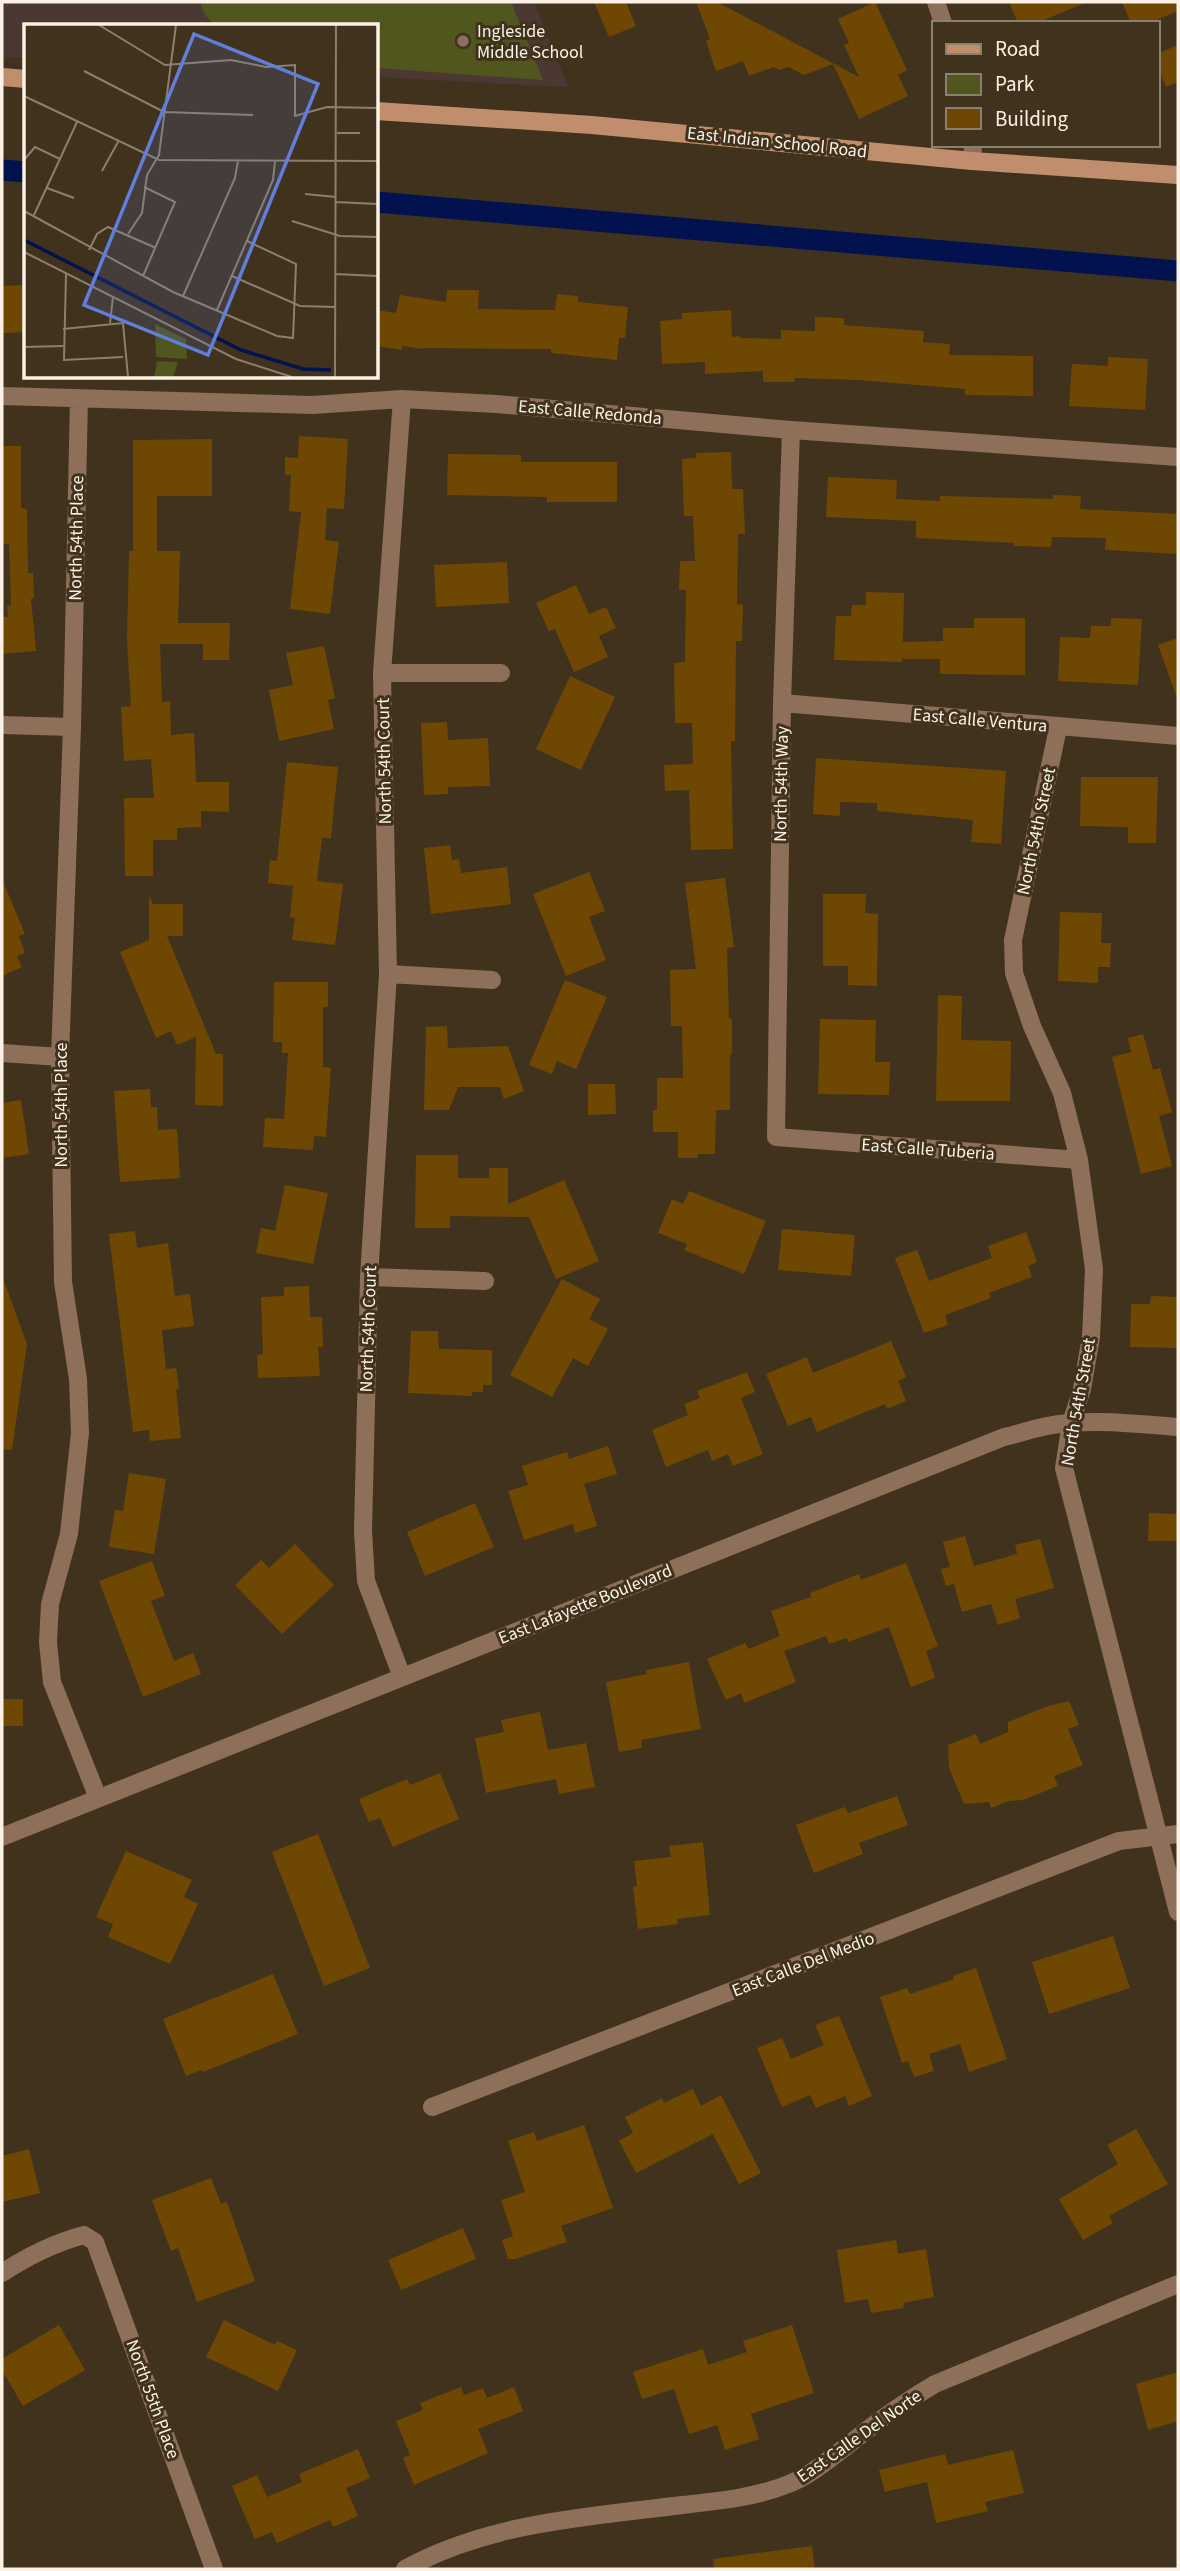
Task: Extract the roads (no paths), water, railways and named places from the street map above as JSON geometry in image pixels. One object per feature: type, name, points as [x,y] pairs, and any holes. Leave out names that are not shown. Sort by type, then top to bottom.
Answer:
[{"type":"main road","points":[[2,78],[24,79]]},
{"type":"main road","name":"East Indian School Road","points":[[378,111],[973,153],[1178,175]]},
{"type":"street","points":[[936,2],[942,21]]},
{"type":"street","name":"East Calle Redonda","points":[[2,396],[312,405],[402,398],[791,430],[1178,457]]},
{"type":"street","name":"North 54th Place","points":[[79,398],[72,727],[60,1057],[63,1282],[78,1379],[80,1433],[69,1534],[50,1604],[48,1642],[52,1682],[98,1798]]},
{"type":"street","name":"North 54th Court","points":[[402,398],[382,673],[388,974],[369,1277],[363,1531],[366,1581],[402,1677]]},
{"type":"street","name":"North 54th Way","points":[[776,1137],[782,702],[791,430]]},
{"type":"street","name":"North 54th Court","points":[[382,673],[501,673]]},
{"type":"street","name":"East Calle Ventura","points":[[782,702],[1178,736]]},
{"type":"street","points":[[2,725],[72,727]]},
{"type":"street","name":"North 54th Street","points":[[1058,727],[1013,940],[1014,973],[1032,1026],[1062,1093],[1079,1160],[1094,1269],[1091,1337],[1082,1389],[1071,1423],[1064,1468],[1178,1912]]},
{"type":"street","points":[[388,974],[492,980]]},
{"type":"street","points":[[2,1053],[60,1057]]},
{"type":"street","name":"East Calle Tuberia","points":[[776,1137],[1079,1160]]},
{"type":"street","points":[[369,1277],[485,1281]]},
{"type":"street","name":"East Lafayette Boulevard","points":[[2,1837],[1004,1437],[1071,1423],[1178,1427]]},
{"type":"street","name":"East Calle Del Medio","points":[[432,2107],[1119,1841],[1178,1833]]},
{"type":"street","name":"North 55th Place","points":[[2,2273],[27,2256],[63,2240],[83,2235],[95,2242],[214,2569]]},
{"type":"street","name":"East Calle Del Norte","points":[[405,2569],[429,2556],[480,2538],[530,2525],[589,2515],[745,2497],[786,2485],[813,2472],[906,2401],[935,2384],[1178,2284]]},
{"type":"waterway","points":[[2,170],[24,172]]},
{"type":"waterway","points":[[378,202],[1178,271]]},
{"type":"place","name":"Ingleside Middle School","points":[[463,41]]}]
